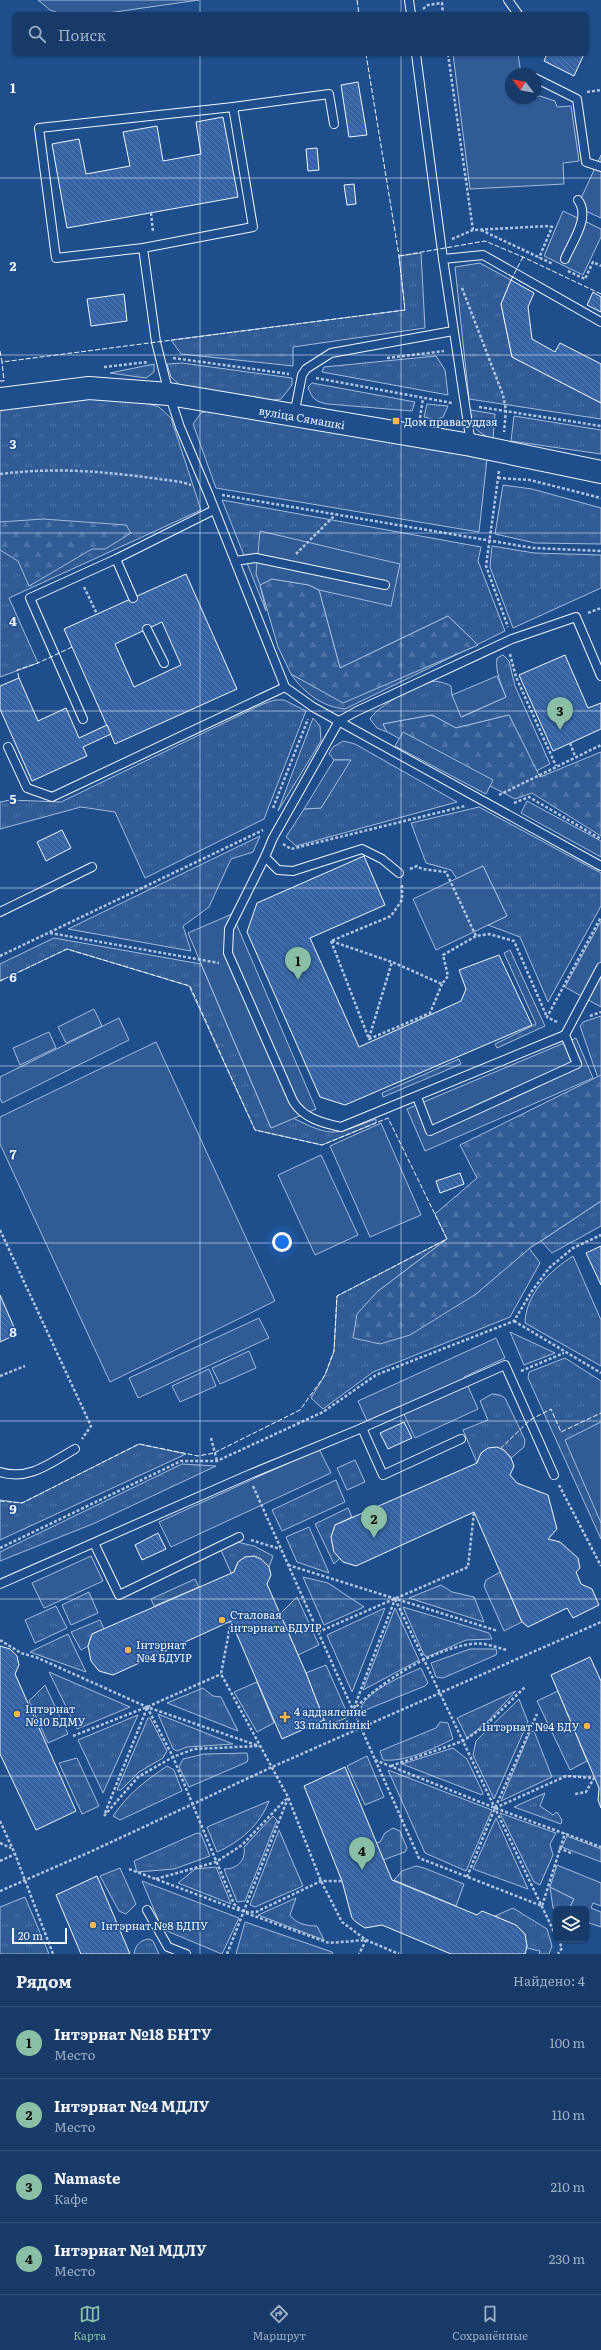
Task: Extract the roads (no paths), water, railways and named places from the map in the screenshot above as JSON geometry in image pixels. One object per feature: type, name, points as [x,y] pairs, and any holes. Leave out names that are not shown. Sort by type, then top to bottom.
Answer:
[{"type":"street","name":"вуліца Сямашкі","points":[[0,399],[89,388],[169,394],[294,415],[394,434],[471,445],[601,472]]},
{"type":"lane","points":[[409,0],[411,12]]},
{"type":"lane","points":[[508,0],[517,12]]},
{"type":"lane","points":[[416,56],[443,260],[471,445]]},
{"type":"lane","points":[[541,81],[577,98],[586,162],[601,167]]},
{"type":"lane","points":[[233,107],[253,227],[143,248],[56,258],[39,128],[233,107],[329,94],[334,124]]},
{"type":"lane","points":[[564,259],[583,218],[583,206],[578,200]]},
{"type":"lane","points":[[143,248],[156,342],[169,394],[180,427],[208,492],[285,687],[313,707],[601,866]]},
{"type":"lane","points":[[443,260],[483,255],[601,322]]},
{"type":"lane","points":[[294,415],[306,369],[331,353],[453,331]]},
{"type":"lane","points":[[83,719],[30,598],[116,559],[214,510]]},
{"type":"lane","points":[[234,561],[256,558],[385,585]]},
{"type":"lane","points":[[116,559],[133,598]]},
{"type":"lane","points":[[601,676],[576,617],[509,640],[357,710],[339,721],[274,838],[229,929],[228,953],[299,1112],[322,1123],[341,1127],[565,1035],[601,967]]},
{"type":"lane","points":[[147,629],[164,663]]},
{"type":"lane","points":[[8,747],[27,788],[52,797],[285,687]]},
{"type":"lane","points":[[265,857],[278,870],[293,871],[362,849],[382,859],[399,873]]},
{"type":"lane","points":[[0,912],[92,867]]},
{"type":"lane","points":[[417,1097],[430,1131],[577,1064],[565,1035]]},
{"type":"lane","points":[[0,1584],[248,1474],[362,1428],[505,1365],[554,1475]]},
{"type":"lane","points":[[362,1428],[383,1475],[461,1439]]},
{"type":"lane","points":[[0,1472],[10,1475],[27,1475],[75,1449]]},
{"type":"lane","points":[[94,1542],[119,1595],[238,1537]]},
{"type":"lane","points":[[147,1910],[168,1947],[186,1954]]},
{"type":"place","name":"Дом правасуддзя","points":[[396,421]]},
{"type":"place","name":"Namaste","points":[[560,730]]},
{"type":"place","name":"Інтэрнат №18 БНТУ","points":[[298,980]]},
{"type":"place","name":"Інтэрнат №4 МДЛУ","points":[[374,1538]]},
{"type":"place","name":"Сталовая інтэрната БДУІР","points":[[222,1620]]},
{"type":"place","name":"Інтэрнат №4 БДУІР","points":[[128,1650]]},
{"type":"place","name":"Інтэрнат №10 БДМУ","points":[[17,1714]]},
{"type":"place","name":"4 аддзяленне 33 паліклінікі","points":[[285,1717]]},
{"type":"place","name":"Інтэрнат №4 БДУ","points":[[587,1726]]},
{"type":"place","name":"Інтэрнат №1 МДЛУ","points":[[362,1870]]},
{"type":"place","name":"Інтэрнат №8 БДПУ","points":[[93,1925]]}]
